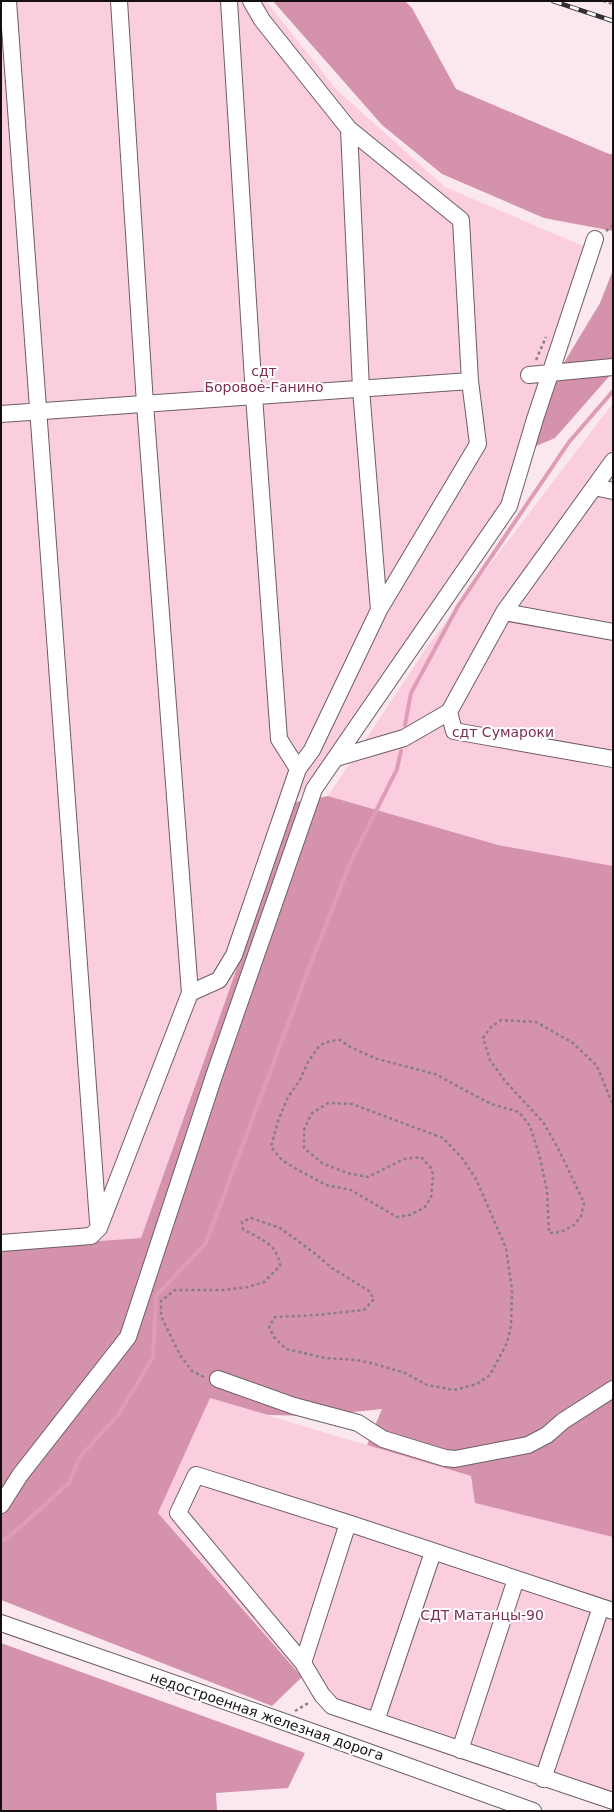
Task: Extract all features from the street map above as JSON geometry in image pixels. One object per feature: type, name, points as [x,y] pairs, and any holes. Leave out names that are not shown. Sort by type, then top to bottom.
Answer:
[{"type":"street","points":[[8,1],[99,1228]]},
{"type":"street","points":[[1,1242],[91,1236],[99,1228],[190,993],[146,404],[119,1]]},
{"type":"street","points":[[229,1],[254,396],[279,739],[298,769]]},
{"type":"street","points":[[190,993],[219,980],[234,955],[298,769],[312,750],[379,610],[478,444],[470,381],[461,220],[349,128],[262,20],[250,1]]},
{"type":"street","points":[[349,128],[361,389],[379,610]]},
{"type":"street","points":[[1,1505],[20,1475],[128,1337],[215,1073],[314,789],[509,506],[535,419],[595,239]]},
{"type":"street","points":[[529,375],[613,367]]},
{"type":"street","points":[[1,414],[470,381]]},
{"type":"street","points":[[336,758],[404,738],[449,712],[504,612],[613,461]]},
{"type":"street","points":[[594,487],[613,491]]},
{"type":"street","points":[[504,612],[613,632]]},
{"type":"street","points":[[449,712],[454,731],[613,758]]},
{"type":"street","points":[[218,1379],[294,1406],[358,1423],[383,1439],[445,1458],[455,1459],[528,1445],[538,1441],[563,1421],[613,1389]]},
{"type":"street","points":[[543,1779],[607,1609],[433,1552],[348,1522],[196,1475],[178,1513],[303,1663],[322,1695],[332,1706],[543,1779],[613,1801]]},
{"type":"street","points":[[303,1663],[348,1522]]},
{"type":"street","points":[[376,1721],[433,1552]]},
{"type":"street","points":[[460,1750],[516,1579]]},
{"type":"street","name":"недостроенная железная дорога","points":[[1,1623],[533,1811]]},
{"type":"path","points":[[603,1],[613,4]]},
{"type":"path","points":[[218,1379],[210,1379],[192,1371],[180,1355],[161,1316],[161,1301],[175,1290],[224,1290],[248,1287],[264,1282],[280,1266],[279,1255],[267,1243],[243,1229],[242,1222],[251,1218],[280,1228],[332,1268],[369,1291],[374,1299],[364,1310],[317,1315],[275,1317],[269,1327],[274,1337],[286,1349],[325,1358],[357,1360],[375,1364],[405,1372],[427,1385],[454,1390],[477,1384],[490,1375],[507,1343],[511,1326],[512,1289],[506,1248],[476,1179],[462,1158],[443,1138],[352,1104],[328,1103],[311,1114],[304,1130],[304,1148],[322,1163],[347,1173],[368,1177],[404,1159],[421,1158],[432,1169],[433,1178],[431,1198],[424,1208],[410,1215],[396,1217],[351,1190],[326,1184],[293,1167],[282,1160],[271,1147],[278,1121],[288,1097],[300,1080],[308,1062],[320,1046],[330,1041],[340,1040],[350,1047],[377,1060],[435,1074],[491,1104],[519,1112],[530,1126],[540,1158],[547,1190],[549,1232],[561,1232],[574,1225],[582,1216],[584,1203],[559,1150],[543,1122],[505,1081],[490,1060],[483,1038],[491,1028],[502,1020],[536,1022],[573,1043],[598,1066],[613,1105]]},
{"type":"path","points":[[279,1720],[322,1695]]},
{"type":"green space","name":"сдт Боровое-Ганино","points":[[1,1],[266,1],[337,90],[445,187],[585,247],[500,505],[296,802],[141,1238],[1,1248]]},
{"type":"green space","name":"сдт Сумароки","points":[[613,405],[613,866],[498,845],[328,796],[427,647]]},
{"type":"green space","name":"СДТ Матанцы-90","points":[[210,1398],[613,1519],[613,1797],[322,1699],[158,1513]]},
{"type":"shaded area","points":[[273,1],[405,1],[412,8],[456,89],[609,154],[613,154],[613,231],[544,218],[442,174],[382,125]]},
{"type":"shaded area","points":[[613,270],[613,372],[555,438],[534,447],[550,386],[600,303]]},
{"type":"shaded area","points":[[328,796],[498,845],[613,866],[613,1537],[475,1503],[471,1476],[367,1445],[382,1409],[315,1416],[268,1415],[210,1398],[158,1513],[302,1677],[272,1706],[1,1600],[1,1248],[141,1238],[296,802]]},
{"type":"shaded area","points":[[1,1643],[305,1753],[288,1788],[216,1793],[217,1811],[1,1811]]},
{"type":"waterway","points":[[405,725],[411,693],[458,606],[569,442],[613,391]]},
{"type":"waterway","points":[[1,1542],[18,1529],[69,1483],[79,1458],[119,1414],[153,1357],[156,1296],[206,1243],[306,976],[351,861],[397,769],[401,751]]},
{"type":"railway","points":[[553,1],[613,21]]}]
